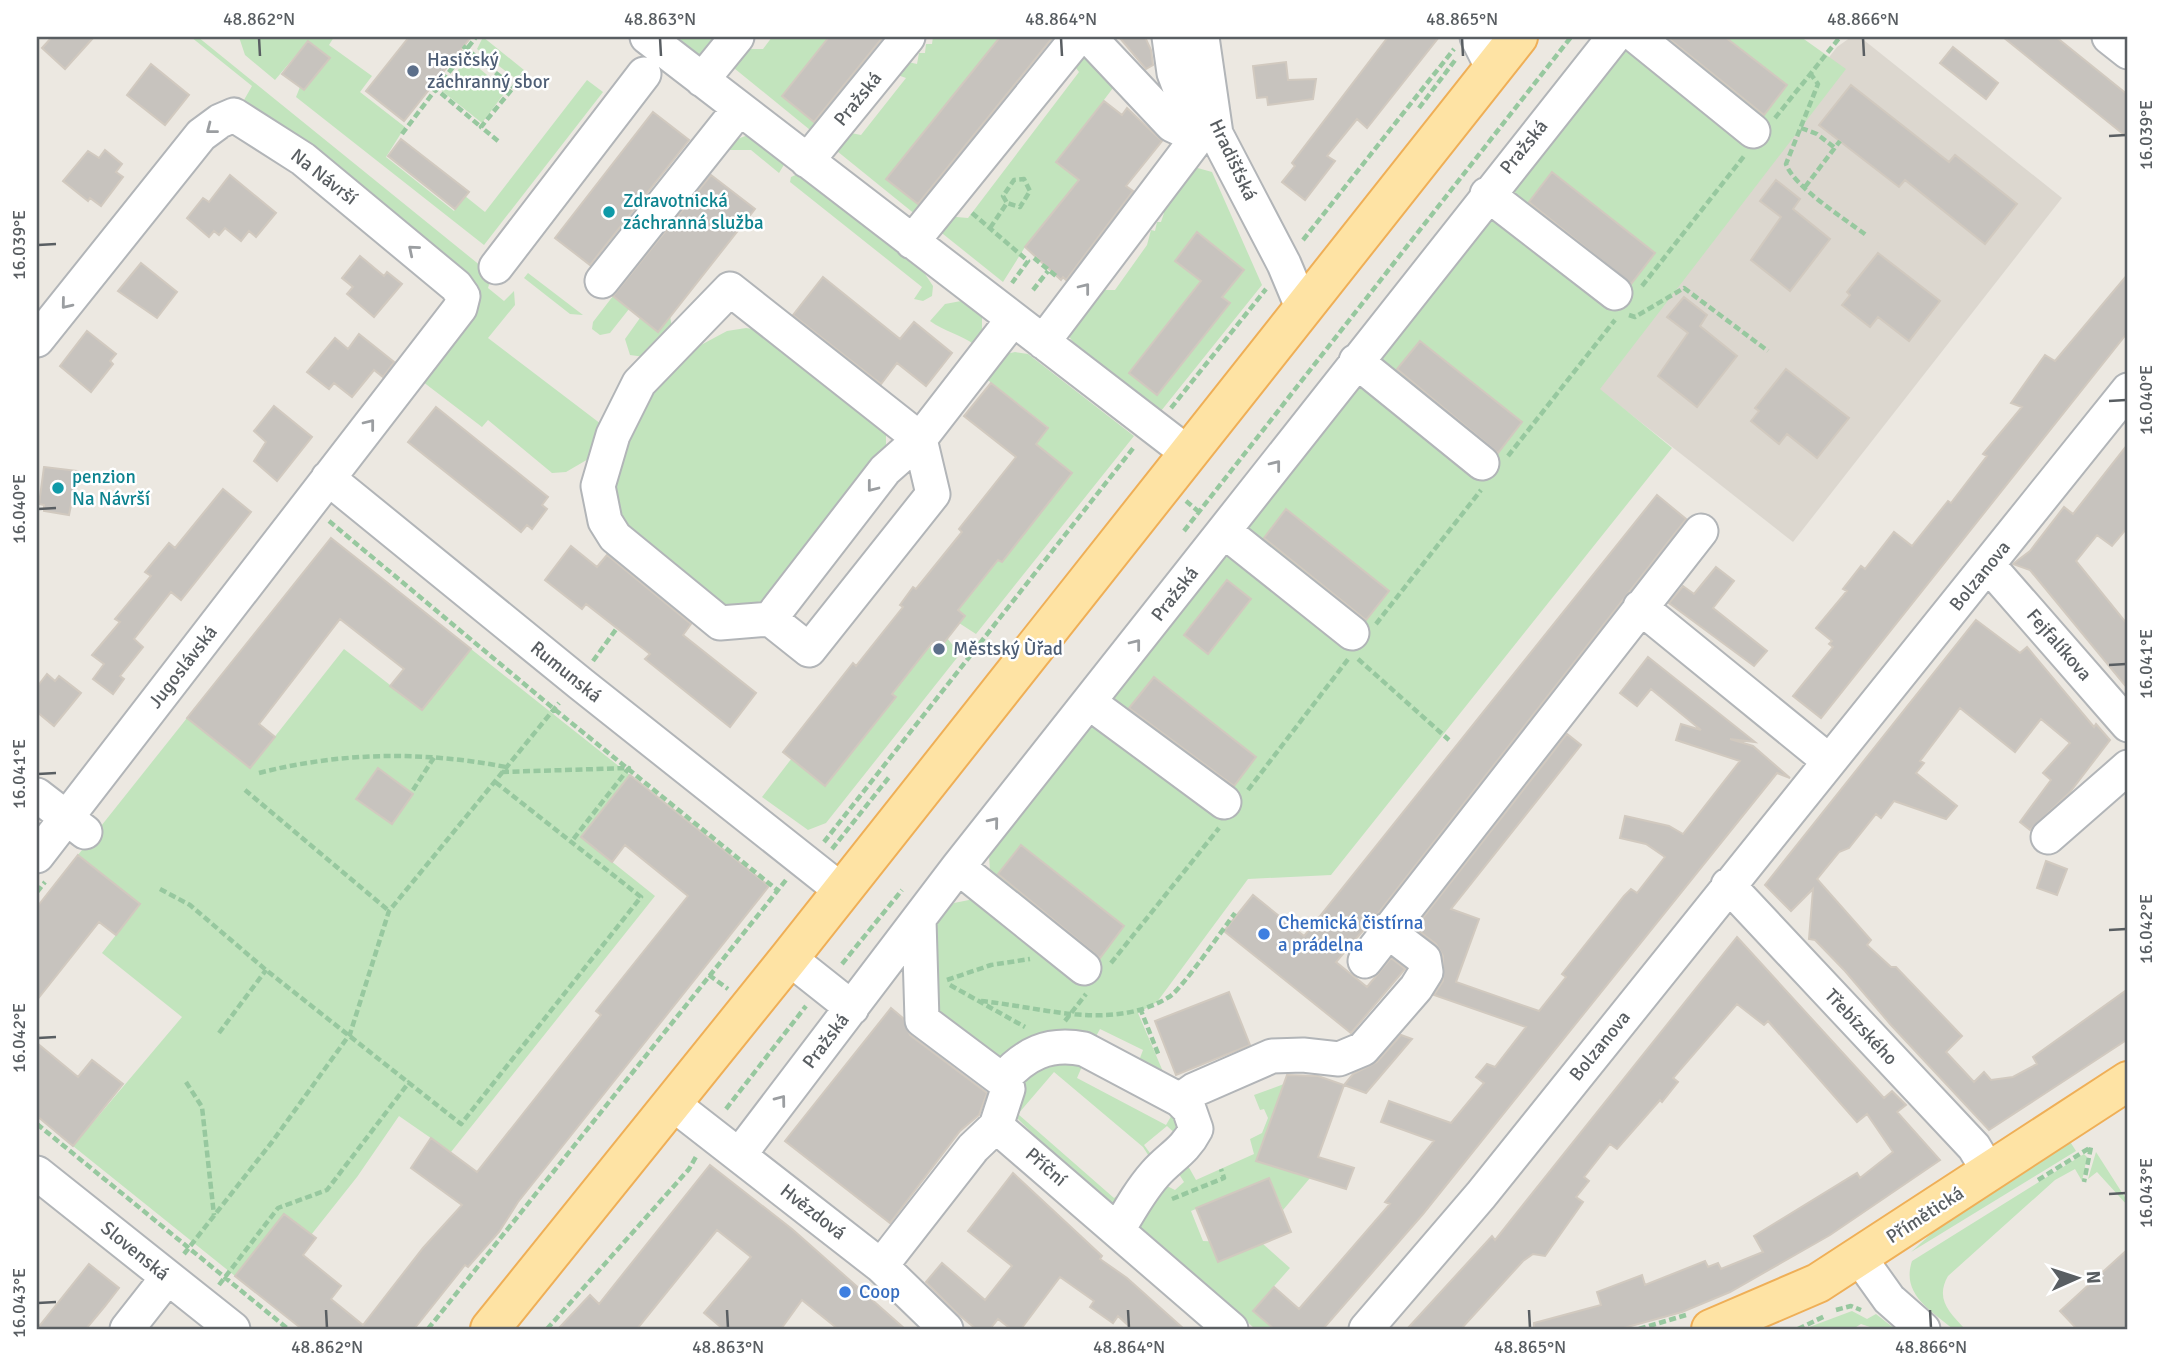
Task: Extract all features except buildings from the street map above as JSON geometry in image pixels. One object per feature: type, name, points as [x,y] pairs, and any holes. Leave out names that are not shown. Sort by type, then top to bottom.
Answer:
[{"type":"main road","points":[[490,1329],[673,1104],[1189,454],[1296,291],[1485,53],[1518,37]]},
{"type":"main road","name":"Přímětická","points":[[1711,1329],[1803,1290],[1859,1257],[2128,1081]]},
{"type":"street","points":[[647,37],[912,242],[1010,304],[1043,342],[1189,454]]},
{"type":"street","points":[[702,80],[737,37]]},
{"type":"street","name":"Pražská","points":[[807,161],[908,37]]},
{"type":"street","points":[[912,242],[1078,37]]},
{"type":"street","points":[[1043,342],[1203,139],[1171,125],[1090,37]]},
{"type":"street","name":"Hradišťská","points":[[1202,37],[1210,112],[1203,139]]},
{"type":"street","name":"Pražská","points":[[740,1154],[958,867],[1090,703],[1487,194],[1614,37]]},
{"type":"street","points":[[1637,37],[1758,135]]},
{"type":"street","points":[[2109,37],[2128,52]]},
{"type":"street","name":"Hradišťská","points":[[1166,42],[1184,104],[1296,291]]},
{"type":"street","points":[[496,267],[645,74]]},
{"type":"street","points":[[602,281],[739,109]]},
{"type":"street","name":"Na Návrší","points":[[37,340],[201,135],[220,121],[234,115],[248,121],[303,159],[362,207],[456,286],[463,296],[460,307],[328,478]]},
{"type":"street","points":[[1487,194],[1625,294]]},
{"type":"street","points":[[730,289],[920,439],[933,494],[809,650],[770,619],[720,623],[615,537],[605,521],[597,486],[613,435],[639,383],[730,289]]},
{"type":"street","points":[[770,619],[885,470],[920,439],[1010,304]]},
{"type":"street","points":[[1356,361],[1491,469]]},
{"type":"street","name":"Bolzanova","points":[[1366,1329],[1481,1195],[2128,390]]},
{"type":"street","name":"Rumunská","points":[[328,478],[586,674],[842,891]]},
{"type":"street","name":"Jugoslávská","points":[[37,856],[76,825],[328,478]]},
{"type":"street","points":[[1224,531],[1362,631]]},
{"type":"street","points":[[1365,961],[1701,531]]},
{"type":"street","name":"Fejfalíkova","points":[[1989,566],[2128,725]]},
{"type":"street","points":[[1640,607],[1829,761]]},
{"type":"street","points":[[1090,703],[1230,807]]},
{"type":"street","points":[[2048,837],[2128,767]]},
{"type":"street","points":[[37,795],[76,825]]},
{"type":"street","points":[[958,867],[1095,974]]},
{"type":"street","name":"Třebízského","points":[[1728,885],[1974,1147],[1989,1172]]},
{"type":"street","points":[[881,1266],[973,1148],[996,1126],[1008,1089],[1002,1080],[922,1020],[919,920]]},
{"type":"street","points":[[1174,1098],[1272,1056],[1292,1054],[1339,1059],[1363,1049],[1416,988],[1426,972],[1424,959],[1387,930]]},
{"type":"street","points":[[789,958],[852,1007]]},
{"type":"street","points":[[1002,1080],[1029,1054],[1071,1046],[1084,1049],[1174,1098],[1189,1109],[1196,1129],[1187,1147],[1158,1170],[1118,1230]]},
{"type":"street","name":"Hvězdová","points":[[673,1104],[881,1266],[946,1329]]},
{"type":"street","name":"Příční","points":[[996,1126],[1231,1329]]},
{"type":"street","name":"Slovenská","points":[[37,1173],[233,1329]]},
{"type":"street","points":[[1859,1257],[1889,1299],[1923,1329]]},
{"type":"street","points":[[127,1329],[167,1278]]},
{"type":"path","points":[[402,134],[465,47],[476,37]]},
{"type":"path","points":[[1182,533],[1571,37]]},
{"type":"path","points":[[1625,294],[1840,37]]},
{"type":"path","points":[[465,47],[513,87]]},
{"type":"path","points":[[481,127],[526,72]]},
{"type":"path","points":[[1810,73],[1818,84],[1786,164],[1789,173],[1866,235]]},
{"type":"path","points":[[436,89],[498,141]]},
{"type":"path","points":[[1801,128],[1835,148]]},
{"type":"path","points":[[1805,187],[1840,141]]},
{"type":"path","points":[[1024,179],[1030,191],[1020,206],[1007,203],[1003,196],[1014,180],[1024,179]]},
{"type":"path","points":[[990,228],[1007,203]]},
{"type":"path","points":[[972,213],[1028,261],[1010,304]]},
{"type":"path","points":[[1034,258],[1033,260],[1056,276]]},
{"type":"path","points":[[1033,290],[1048,271]]},
{"type":"path","points":[[1362,631],[1491,469],[1622,312],[1635,317],[1684,288],[1768,351]]},
{"type":"path","points":[[329,521],[553,708],[776,888]]},
{"type":"path","points":[[167,1278],[188,1247],[272,1142],[350,1034],[389,911],[553,708],[586,674],[617,628]]},
{"type":"path","points":[[1058,1031],[1095,974],[1352,655],[1449,740]]},
{"type":"path","points":[[259,773],[299,763],[364,756],[435,756],[506,767]]},
{"type":"path","points":[[413,790],[435,756]]},
{"type":"path","points":[[502,772],[629,768]]},
{"type":"path","points":[[571,842],[629,768]]},
{"type":"path","points":[[160,889],[190,905],[267,970],[461,1124],[641,897],[494,781]]},
{"type":"path","points":[[245,790],[389,911]]},
{"type":"path","points":[[428,1329],[776,888],[807,862]]},
{"type":"path","points":[[547,1329],[689,1169],[710,1132],[775,1044],[905,886]]},
{"type":"path","points":[[978,1001],[1029,1010],[1117,1016],[1171,997],[1235,913]]},
{"type":"path","points":[[943,982],[981,967],[1032,958]]},
{"type":"path","points":[[219,1032],[267,970]]},
{"type":"path","points":[[937,979],[1034,1032]]},
{"type":"path","points":[[1140,1008],[1171,1084],[1174,1098]]},
{"type":"path","points":[[224,1277],[278,1208],[327,1190],[410,1081]]},
{"type":"path","points":[[186,1082],[202,1107],[214,1215]]},
{"type":"path","points":[[37,1124],[288,1329]]},
{"type":"path","points":[[2035,1181],[2091,1147],[2084,1182]]},
{"type":"path","points":[[1168,1200],[1224,1178],[1221,1169]]},
{"type":"shaded area","points":[[1851,37],[1860,37],[2062,198],[1793,542],[1582,376],[1837,47]]},
{"type":"green space","points":[[191,37],[198,37],[492,275],[488,288],[504,301],[514,291],[515,305],[488,338],[601,424],[590,458],[566,472],[552,473],[488,420],[482,427],[414,375],[479,295],[293,146],[244,100],[252,86]]},
{"type":"green space","points":[[239,37],[334,37],[329,45],[372,76],[360,92],[405,127],[386,157],[454,211],[465,196],[485,212],[587,80],[603,92],[484,245],[296,97],[300,87],[304,90],[329,57],[308,41],[275,80],[245,55]]},
{"type":"green space","points":[[483,37],[524,70],[516,79],[477,49]]},
{"type":"green space","points":[[678,37],[707,37],[712,40],[714,37],[729,37],[707,65]]},
{"type":"green space","points":[[772,37],[829,37],[783,96],[815,122],[834,99],[842,106],[815,134],[729,64],[739,49],[763,49]]},
{"type":"green space","points":[[933,37],[1000,37],[887,179],[919,205],[938,182],[946,189],[916,215],[832,147],[841,131],[861,135],[906,78],[889,72],[899,60],[917,64],[919,53],[925,53],[926,44],[932,44]]},
{"type":"green space","points":[[1648,37],[1801,37],[1846,69],[1600,389],[1672,448],[1331,875],[1248,879],[1157,1002],[1138,1013],[1167,1081],[1137,1066],[1143,1050],[1100,1029],[1093,1042],[1001,1062],[938,1023],[934,925],[954,903],[974,899],[991,885],[988,841],[1082,725],[1098,718],[1231,800],[1115,700],[1115,692],[1215,557],[1249,532],[1248,521],[1340,395],[1382,371],[1380,354],[1477,224],[1515,200],[1515,185],[1623,50],[1631,49]]},
{"type":"green space","points":[[1079,46],[1116,84],[1057,162],[1081,181],[1025,247],[1003,282],[938,230],[945,216],[968,218],[1079,72],[1069,59]]},
{"type":"green space","points":[[467,58],[506,91],[482,123],[442,91]]},
{"type":"green space","points":[[748,135],[785,163],[779,173],[751,150],[729,150],[732,141]]},
{"type":"green space","points":[[1194,167],[1212,172],[1262,285],[1161,411],[1075,345],[1066,332],[1098,290],[1115,290],[1147,245],[1151,230],[1155,231],[1157,222],[1161,222],[1164,213],[1159,209]],"holes":[[[1197,233],[1222,297],[1229,303],[1157,395],[1201,281],[1175,261]]]},
{"type":"green space","points":[[800,173],[921,268],[933,286],[932,296],[923,301],[914,299],[922,287],[790,182],[791,177]]},
{"type":"green space","points":[[528,273],[583,315],[570,314],[524,278]]},
{"type":"green space","points":[[613,296],[629,309],[610,333],[600,335],[592,329],[593,322]]},
{"type":"green space","points":[[961,301],[982,317],[982,334],[975,345],[930,321],[945,304]]},
{"type":"green space","points":[[670,316],[673,334],[645,357],[630,355],[625,339],[640,318],[657,331]]},
{"type":"green space","points":[[746,328],[765,331],[886,432],[886,454],[767,605],[728,608],[631,533],[614,508],[617,447],[649,389],[686,353],[727,331]]},
{"type":"green space","points":[[1015,352],[1028,354],[1134,436],[976,634],[959,623],[965,616],[958,610],[986,575],[995,557],[1002,561],[1072,473],[1036,444],[1048,427],[980,374],[1002,355]]},
{"type":"green space","points":[[947,638],[960,654],[826,823],[808,830],[762,797],[792,758],[826,785],[895,697],[889,691],[930,647]]},
{"type":"green space","points":[[344,649],[422,710],[471,649],[630,775],[581,837],[655,896],[451,1152],[399,1116],[357,1177],[311,1235],[284,1214],[235,1276],[73,1146],[182,1017],[102,953],[140,904],[78,855],[187,718],[250,768]]},
{"type":"green space","points":[[1047,1060],[1083,1064],[1077,1078],[1166,1125],[1173,1113],[1180,1115],[1178,1136],[1167,1126],[1144,1145],[1153,1157],[1152,1161],[1143,1147],[1054,1072],[1018,1114],[1114,1198],[1125,1189],[1115,1208],[1030,1139],[1034,1135],[1015,1116],[1025,1078]]},
{"type":"green space","points":[[1284,1084],[1256,1161],[1310,1178],[1283,1210],[1269,1178],[1191,1211],[1203,1241],[1263,1244],[1290,1268],[1253,1310],[1274,1329],[1255,1329],[1227,1303],[1222,1306],[1142,1237],[1136,1223],[1165,1185],[1175,1190],[1184,1182],[1177,1171],[1187,1164],[1196,1180],[1254,1154],[1250,1139],[1262,1133],[1268,1118],[1264,1109],[1260,1110],[1254,1095]]},
{"type":"green space","points":[[2069,1140],[2076,1151],[1911,1252],[1951,1216]]},
{"type":"green space","points":[[2096,1152],[2128,1206],[2097,1172],[2088,1179]]},
{"type":"green space","points":[[2084,1154],[2087,1157],[2082,1181],[2075,1169],[2055,1180],[1948,1276],[1944,1284],[1943,1298],[1949,1311],[1965,1329],[1953,1329],[1927,1308],[1914,1292],[1911,1283],[1912,1261]]},
{"type":"green space","points":[[1852,1311],[1867,1319],[1876,1314],[1895,1329],[1876,1329],[1861,1324],[1853,1329],[1804,1329]]},
{"type":"place","name":"Hasičský záchranný sbor","points":[[413,71]]},
{"type":"place","name":"Zdravotnická záchranná služba","points":[[609,212]]},
{"type":"place","name":"penzion Na Návrší","points":[[58,488]]},
{"type":"place","name":"Městský Ùřad","points":[[939,649]]},
{"type":"place","name":"Chemická čistírna a prádelna","points":[[1264,934]]},
{"type":"place","name":"Coop","points":[[845,1292]]}]
